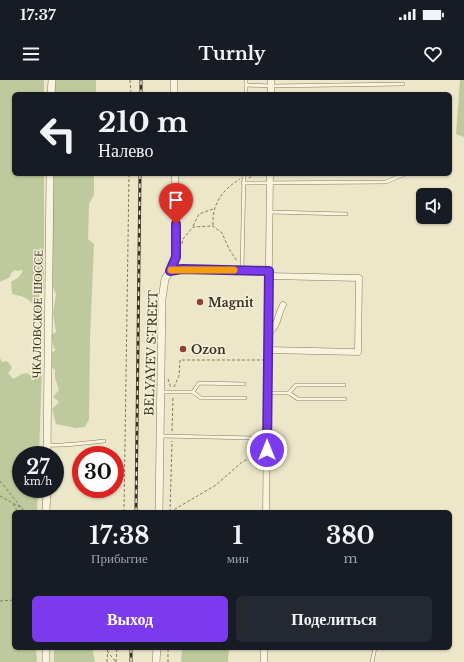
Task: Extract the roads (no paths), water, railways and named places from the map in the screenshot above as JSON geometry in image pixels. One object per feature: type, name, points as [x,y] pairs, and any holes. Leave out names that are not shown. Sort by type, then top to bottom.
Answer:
[{"type":"street","points":[[51,92],[52,80]]},
{"type":"street","points":[[174,80],[174,92]]},
{"type":"street","name":"ЧКАЛОВСКОЕ ШОССЕ","points":[[47,445],[50,176]]},
{"type":"street","name":"BELYAYEV STREET","points":[[159,510],[162,299],[165,279],[176,257],[175,176]]},
{"type":"street","points":[[266,510],[270,176]]},
{"type":"street","points":[[268,350],[358,352],[360,278],[269,273]]},
{"type":"street","points":[[268,333],[276,327],[279,311],[283,305]]},
{"type":"street","points":[[46,510],[47,498]]},
{"type":"street","points":[[46,650],[46,662]]},
{"type":"street","points":[[156,662],[157,650]]},
{"type":"street","points":[[264,650],[264,662]]},
{"type":"lane","points":[[246,80],[246,92]]},
{"type":"lane","points":[[246,85],[271,83],[403,84]]},
{"type":"lane","points":[[242,270],[244,176]]},
{"type":"lane","points":[[243,181],[270,183],[386,182],[400,176]]},
{"type":"lane","points":[[270,212],[346,214]]},
{"type":"lane","points":[[191,269],[192,264]]},
{"type":"lane","points":[[170,271],[191,269],[242,270],[269,273]]},
{"type":"lane","points":[[193,392],[200,383],[244,384]]},
{"type":"lane","points":[[289,393],[296,385],[344,385]]},
{"type":"lane","points":[[160,392],[193,392],[201,398],[245,398]]},
{"type":"lane","points":[[268,393],[289,393],[298,399],[345,399]]},
{"type":"lane","points":[[160,436],[255,438]]},
{"type":"lane","points":[[47,445],[61,446],[69,444],[104,442]]},
{"type":"lane","points":[[372,662],[375,650]]},
{"type":"railway","points":[[141,80],[141,92]]},
{"type":"railway","points":[[136,510],[140,176]]},
{"type":"railway","points":[[131,650],[131,662]]},
{"type":"place","name":"Magnit","points":[[200,302]]},
{"type":"place","name":"Ozon","points":[[183,349]]}]
